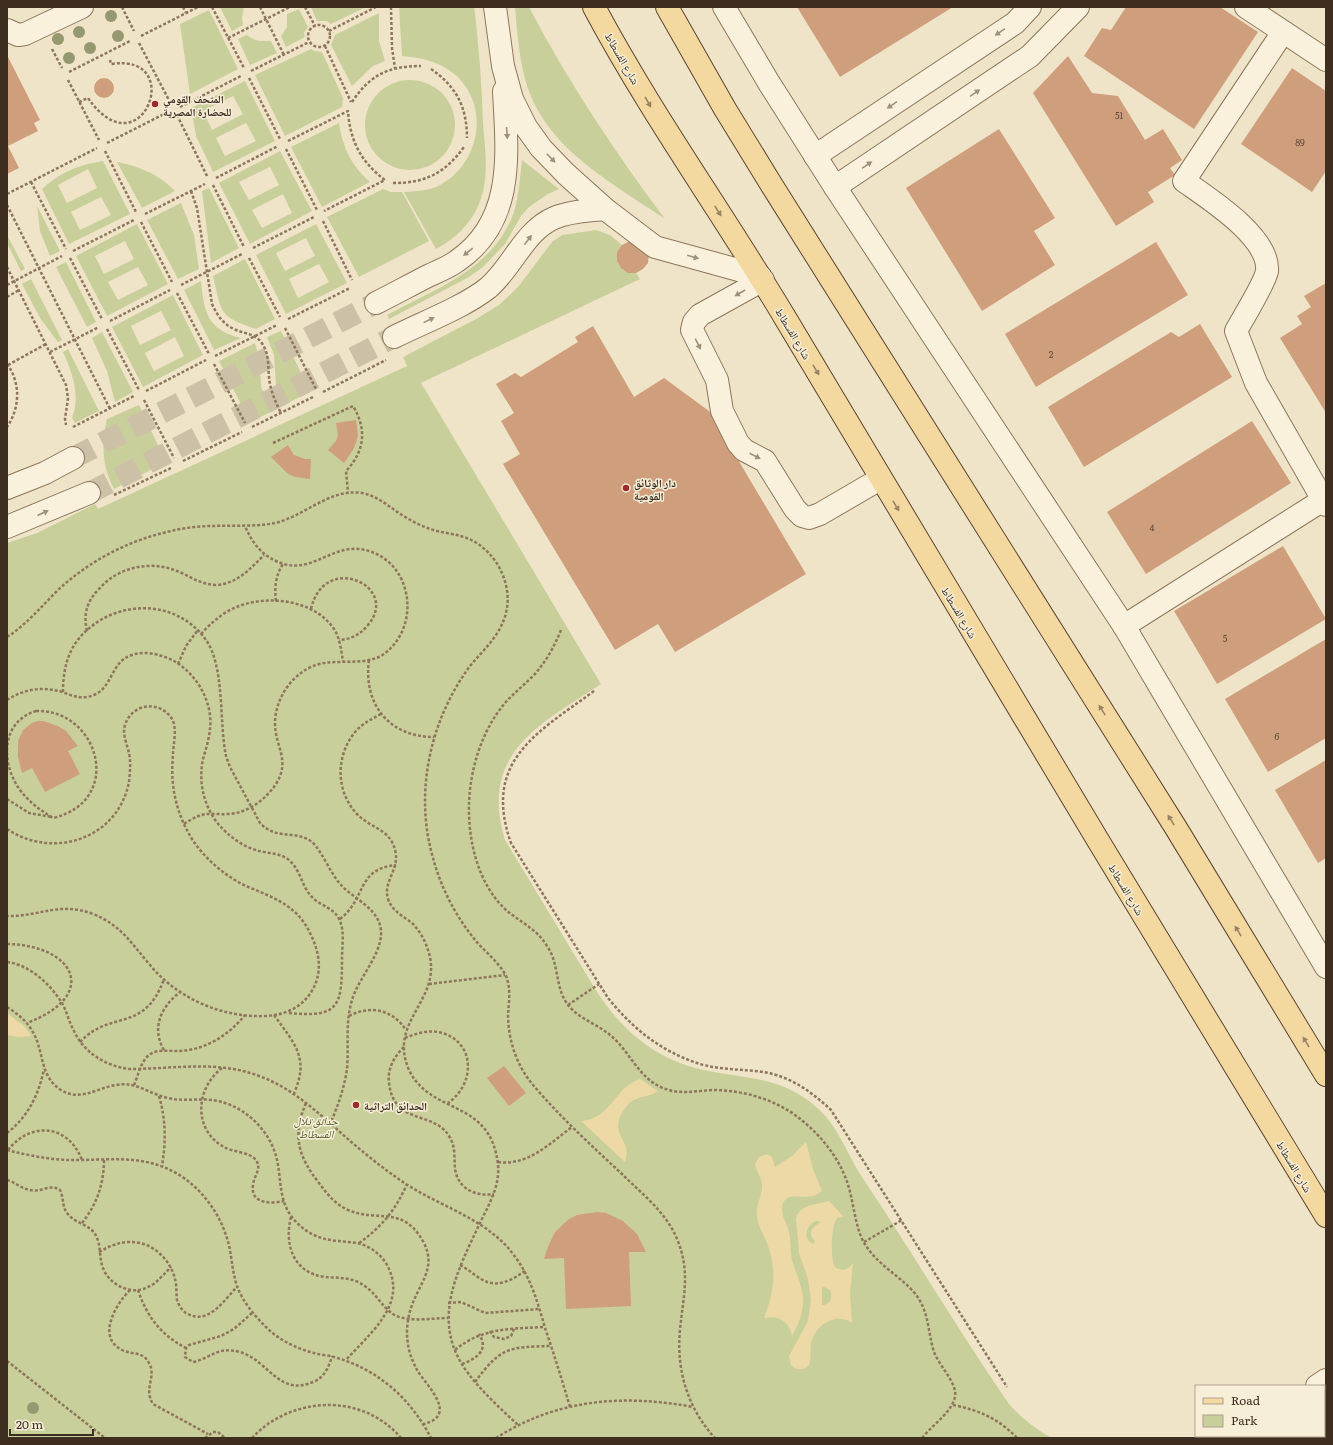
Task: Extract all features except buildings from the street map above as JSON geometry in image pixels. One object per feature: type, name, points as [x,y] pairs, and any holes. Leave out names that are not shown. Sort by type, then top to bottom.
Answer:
[{"type":"main road","name":"شارع الفسطاط","points":[[594,7],[657,117],[761,278],[880,479],[1326,1216]]},
{"type":"main road","points":[[667,7],[725,109],[771,184],[1176,828],[1326,1076]]},
{"type":"street","points":[[7,30],[18,35],[25,34],[82,7]]},
{"type":"street","points":[[376,303],[457,262],[477,245],[493,220],[504,190],[507,166],[503,66],[495,7]]},
{"type":"street","points":[[724,7],[769,83],[835,187],[1124,626],[1326,967]]},
{"type":"street","points":[[815,156],[1015,23],[1030,7]]},
{"type":"street","points":[[835,187],[1030,56],[1078,7]]},
{"type":"street","points":[[1246,7],[1326,60]]},
{"type":"street","points":[[1124,626],[1325,503],[1256,383],[1236,331],[1255,298],[1267,271],[1263,252],[1241,223],[1184,180],[1283,32]]},
{"type":"street","points":[[503,66],[512,99],[526,127],[541,148],[605,209],[655,247],[761,278]]},
{"type":"street","points":[[394,337],[474,298],[488,288],[503,273],[533,234],[553,218],[574,212],[605,209]]},
{"type":"street","points":[[761,278],[700,316],[694,322],[692,330],[717,380],[722,411],[738,443],[744,450],[765,461],[795,509],[802,516],[809,518],[820,514],[880,479]]},
{"type":"street","points":[[7,488],[45,473],[73,458]]},
{"type":"street","points":[[7,528],[89,493]]},
{"type":"path","points":[[122,7],[134,31]]},
{"type":"path","points":[[183,7],[186,13]]},
{"type":"path","points":[[141,36],[198,7]]},
{"type":"path","points":[[212,7],[244,68]]},
{"type":"path","points":[[260,7],[284,55]]},
{"type":"path","points":[[228,38],[290,7]]},
{"type":"path","points":[[305,7],[315,26]]},
{"type":"path","points":[[329,31],[376,7]]},
{"type":"path","points":[[391,7],[392,48],[395,68]]},
{"type":"path","points":[[315,26],[326,26],[329,31],[329,42],[325,46],[319,48],[309,42],[308,36],[310,30],[315,26]]},
{"type":"path","points":[[69,72],[130,41]]},
{"type":"path","points":[[251,71],[309,42]]},
{"type":"path","points":[[139,43],[171,104]]},
{"type":"path","points":[[325,46],[352,102],[361,88],[373,78],[395,68],[421,66]]},
{"type":"path","points":[[79,102],[88,98],[103,116],[115,122],[130,122],[142,116],[150,104],[152,90],[148,77],[138,67],[125,62],[111,64],[110,60]]},
{"type":"path","points":[[431,69],[442,77],[460,98],[465,110],[467,138]]},
{"type":"path","points":[[180,107],[242,76]]},
{"type":"path","points":[[249,78],[280,139]]},
{"type":"path","points":[[68,80],[99,140]]},
{"type":"path","points":[[288,141],[348,111],[348,124],[357,150],[374,172],[385,180],[324,211]]},
{"type":"path","points":[[108,143],[168,112]]},
{"type":"path","points":[[177,115],[208,176]]},
{"type":"path","points":[[216,178],[278,146]]},
{"type":"path","points":[[393,183],[421,180],[434,175],[446,168],[464,147]]},
{"type":"path","points":[[7,194],[97,148]]},
{"type":"path","points":[[286,149],[317,210]]},
{"type":"path","points":[[105,150],[136,212]]},
{"type":"path","points":[[31,182],[66,249]]},
{"type":"path","points":[[145,214],[205,184]]},
{"type":"path","points":[[213,186],[244,247]]},
{"type":"path","points":[[191,191],[197,208],[212,304],[216,314],[224,323],[234,329],[255,336],[266,351],[269,382],[272,393],[281,412]]},
{"type":"path","points":[[7,205],[110,409]]},
{"type":"path","points":[[253,248],[314,217]]},
{"type":"path","points":[[73,251],[134,220]]},
{"type":"path","points":[[323,221],[352,280]]},
{"type":"path","points":[[141,222],[172,282]]},
{"type":"path","points":[[181,285],[242,254]]},
{"type":"path","points":[[7,285],[62,256]]},
{"type":"path","points":[[70,258],[102,319]]},
{"type":"path","points":[[249,258],[280,317]]},
{"type":"path","points":[[7,267],[66,385],[68,398],[65,419],[66,425]]},
{"type":"path","points":[[288,319],[350,288]]},
{"type":"path","points":[[7,297],[19,290]]},
{"type":"path","points":[[110,321],[170,290]]},
{"type":"path","points":[[177,293],[209,354]]},
{"type":"path","points":[[215,356],[277,324]]},
{"type":"path","points":[[50,352],[99,327]]},
{"type":"path","points":[[285,328],[316,389]]},
{"type":"path","points":[[107,329],[138,390]]},
{"type":"path","points":[[7,427],[16,408],[18,394],[15,381],[7,365],[46,344]]},
{"type":"path","points":[[324,392],[387,359]]},
{"type":"path","points":[[146,391],[206,360]]},
{"type":"path","points":[[214,364],[245,424]]},
{"type":"path","points":[[73,427],[134,396]]},
{"type":"path","points":[[252,427],[313,397]]},
{"type":"path","points":[[144,400],[174,458]]},
{"type":"path","points":[[273,443],[353,406],[362,424],[363,434],[359,454],[346,470],[348,492]]},
{"type":"path","points":[[183,462],[242,432]]},
{"type":"path","points":[[110,498],[171,468]]},
{"type":"path","points":[[7,637],[32,618],[60,588],[79,573],[120,548],[166,532],[189,528],[245,526],[278,522],[298,515],[326,499],[348,492],[371,495],[418,524],[474,542],[494,559],[506,583],[507,609],[503,622],[498,634],[461,680],[447,705],[434,737],[428,760],[425,808],[432,856],[449,900],[461,921],[505,975],[509,992],[509,1032],[517,1061],[533,1086],[660,1211],[671,1226],[678,1241],[686,1276],[686,1294],[679,1336],[680,1361],[685,1385],[693,1407],[705,1427],[715,1438]]},
{"type":"path","points":[[184,824],[196,816],[211,813],[230,814],[252,807],[260,801],[275,785],[282,771],[283,754],[276,735],[275,723],[277,710],[286,688],[304,671],[314,665],[326,662],[368,660],[376,658],[390,648],[402,630],[406,620],[408,598],[406,588],[396,568],[379,554],[358,548],[335,552],[309,564],[283,564],[264,555],[249,537],[245,526]]},
{"type":"path","points":[[87,631],[85,615],[90,600],[104,583],[123,571],[144,566],[156,566],[177,571],[205,584],[225,584],[243,576],[264,555]]},
{"type":"path","points":[[276,601],[275,585],[279,570],[283,564]]},
{"type":"path","points":[[311,609],[317,592],[331,581],[349,578],[357,580],[370,590],[376,606],[375,614],[371,622],[354,638],[339,640]]},
{"type":"path","points":[[201,634],[221,615],[234,608],[254,602],[276,601],[294,603],[311,609],[329,623],[339,640],[343,661]]},
{"type":"path","points":[[63,692],[63,679],[68,659],[77,640],[108,616],[120,611],[146,608],[158,609],[180,617],[198,630],[212,650],[217,670],[226,756],[260,823],[270,831],[283,835],[297,835],[312,842],[318,848],[334,876],[357,900],[371,910],[380,925],[381,942],[379,950],[358,985],[349,1016],[347,1032],[347,1068],[344,1087],[330,1124]]},
{"type":"path","points":[[178,664],[186,646],[198,630]]},
{"type":"path","points":[[561,630],[554,647],[544,663],[507,701],[491,723],[475,762],[469,804],[470,832],[481,873],[496,898],[506,909],[528,925],[545,942],[551,952],[560,991],[568,1005],[580,1016],[611,1036],[621,1045],[644,1076],[662,1088],[682,1092],[729,1091],[746,1094],[780,1106],[805,1123],[822,1140],[842,1171],[849,1187],[859,1230],[864,1242],[883,1267],[906,1284],[922,1303],[929,1322],[934,1352],[956,1392],[953,1405],[922,1438]]},
{"type":"path","points":[[7,700],[27,690],[39,688],[63,692],[78,698],[94,695],[106,685],[118,664],[131,655],[149,653],[159,655],[178,664],[189,673],[199,685],[206,699],[210,714],[210,730],[202,773],[202,787],[211,813],[230,836],[242,844],[256,850],[278,854],[291,862],[307,892],[321,904],[337,914],[340,919],[342,929],[342,984],[338,1000],[325,1012],[317,1014],[287,1012]]},
{"type":"path","points":[[368,660],[369,689],[381,714],[390,723],[411,734],[422,737],[434,737]]},
{"type":"path","points":[[594,691],[528,741],[518,753],[511,768],[503,799],[503,814],[511,843],[599,984],[622,1016],[658,1046],[679,1056],[701,1064],[723,1068],[766,1072],[784,1078],[801,1086],[817,1097],[831,1110],[842,1125],[1007,1387]]},
{"type":"path","points":[[7,829],[17,836],[30,841],[44,844],[58,844],[72,842],[85,837],[103,826],[117,810],[128,784],[130,756],[124,732],[125,723],[135,711],[149,706],[158,707],[167,712],[173,721],[172,774],[174,791],[184,824],[200,849],[216,866],[230,877],[276,897],[288,906],[308,928],[319,956],[319,970],[316,984],[310,996],[300,1006],[287,1012],[274,1015],[245,1015],[212,1008],[180,992],[150,966],[129,938],[118,927],[91,913],[76,909],[61,908],[7,916]]},
{"type":"path","points":[[7,799],[28,813],[40,817],[53,818],[65,815],[76,809],[85,801],[96,778],[97,766],[91,745],[80,729],[63,716],[52,712],[36,711],[20,718],[11,731],[7,748],[9,768],[20,790],[29,801],[53,818]]},
{"type":"path","points":[[381,714],[358,729],[349,740],[340,766],[341,779],[347,799],[358,815],[390,839],[396,856],[396,865],[388,882],[387,897],[394,910],[414,925],[424,940],[431,966],[429,984],[426,992],[412,1015],[406,1030],[404,1047],[408,1068],[419,1086],[436,1099],[468,1113],[477,1121],[491,1140],[498,1162],[498,1173],[494,1194],[455,1276],[448,1303],[448,1318],[450,1334],[455,1350],[462,1364],[475,1382],[518,1426]]},
{"type":"path","points":[[340,919],[350,911],[370,874],[386,866],[396,865]]},
{"type":"path","points":[[7,944],[36,949],[66,965],[70,970],[73,982],[69,994],[45,1015],[27,1023]]},
{"type":"path","points":[[7,962],[23,967],[34,973],[44,982],[61,1002],[80,1042],[97,1058],[118,1067],[141,1069],[203,1066],[222,1068],[259,1076],[294,1093],[369,1158],[406,1184],[480,1224],[505,1244],[525,1271],[540,1309],[570,1407]]},
{"type":"path","points":[[429,984],[505,975]]},
{"type":"path","points":[[80,1042],[86,1036],[101,1027],[129,1019],[140,1014],[157,996],[164,979]]},
{"type":"path","points":[[568,1005],[599,984]]},
{"type":"path","points":[[164,1050],[158,1035],[160,1019],[167,1004],[180,992]]},
{"type":"path","points":[[7,1007],[27,1023],[39,1047],[44,1069],[54,1085],[71,1094],[90,1094],[116,1085],[134,1085],[159,1096],[179,1100],[202,1098],[230,1105],[253,1119],[263,1129],[276,1153],[284,1201],[291,1217],[306,1230],[323,1239],[359,1243],[377,1253],[388,1267],[392,1276],[393,1293],[388,1311],[383,1319],[346,1360]]},
{"type":"path","points":[[349,1016],[367,1009],[385,1012],[401,1022],[406,1030]]},
{"type":"path","points":[[134,1085],[145,1058],[150,1054],[164,1050],[188,1050],[210,1044],[230,1032],[245,1015]]},
{"type":"path","points":[[274,1015],[293,1041],[301,1061],[302,1072],[294,1093]]},
{"type":"path","points":[[405,1038],[422,1032],[439,1032],[454,1039],[460,1045],[468,1060],[468,1077],[461,1093],[448,1104]]},
{"type":"path","points":[[404,1047],[398,1053],[390,1070],[389,1079],[392,1096],[404,1111],[436,1124],[449,1136],[455,1153],[455,1170],[463,1186],[469,1192],[477,1194],[494,1194]]},
{"type":"path","points":[[222,1068],[211,1078],[204,1091],[202,1098],[202,1117],[205,1125],[214,1140],[230,1150],[253,1157],[256,1160],[258,1169],[252,1189],[258,1199],[268,1204],[284,1201]]},
{"type":"path","points":[[7,1133],[21,1120],[29,1108],[41,1083],[44,1069]]},
{"type":"path","points":[[159,1096],[166,1124],[166,1138],[162,1166]]},
{"type":"path","points":[[306,1103],[299,1125],[298,1137],[300,1149],[309,1171],[328,1195],[346,1209],[368,1215],[390,1216],[411,1226],[425,1245],[428,1256],[426,1279],[415,1298],[409,1318],[408,1345],[417,1370],[439,1399],[440,1406],[435,1418],[424,1424]]},
{"type":"path","points":[[498,1162],[515,1162],[532,1157],[572,1126]]},
{"type":"path","points":[[8,1150],[21,1137],[39,1130],[48,1131],[58,1133],[73,1143],[82,1160]]},
{"type":"path","points":[[8,1150],[45,1158],[82,1160],[134,1159],[162,1166],[190,1182],[212,1206],[226,1235],[237,1287],[252,1312],[265,1326],[280,1338],[296,1347],[314,1353],[346,1360],[365,1368],[398,1392],[412,1407],[424,1424],[431,1438]]},
{"type":"path","points":[[82,1223],[91,1212],[102,1187],[104,1159]]},
{"type":"path","points":[[7,1180],[30,1190],[56,1188],[63,1194],[66,1212],[71,1217],[88,1226],[97,1238],[103,1269],[114,1282],[130,1290],[138,1290],[155,1283],[171,1267]]},
{"type":"path","points":[[359,1243],[376,1231],[390,1216],[406,1184]]},
{"type":"path","points":[[291,1217],[288,1235],[289,1245],[298,1263],[315,1274],[344,1278],[363,1285],[379,1298],[388,1311],[400,1317],[448,1318]]},
{"type":"path","points":[[864,1242],[902,1220]]},
{"type":"path","points":[[99,1252],[121,1242],[133,1242],[144,1244],[164,1257],[171,1267],[175,1278],[177,1299],[180,1306],[185,1313],[192,1316],[202,1317],[210,1314],[237,1287]]},
{"type":"path","points":[[460,1265],[481,1279],[491,1283],[508,1281],[525,1271]]},
{"type":"path","points":[[130,1290],[119,1304],[112,1320],[110,1334],[112,1341],[123,1351],[137,1353],[148,1361],[152,1374],[148,1395],[153,1404],[208,1434],[218,1432],[225,1438]]},
{"type":"path","points":[[138,1290],[147,1314],[155,1324],[169,1338],[186,1348]]},
{"type":"path","points":[[448,1303],[461,1302],[485,1314],[540,1309]]},
{"type":"path","points":[[252,1312],[234,1329],[221,1336],[189,1345],[186,1348],[185,1357],[193,1362],[220,1351],[241,1353],[252,1357],[278,1380],[297,1386],[316,1381],[324,1374],[329,1366],[332,1356]]},
{"type":"path","points":[[455,1350],[470,1338],[490,1331],[545,1327]]},
{"type":"path","points":[[490,1331],[494,1337],[504,1339],[511,1336],[514,1329]]},
{"type":"path","points":[[462,1364],[475,1359],[480,1354],[483,1344],[479,1334]]},
{"type":"path","points":[[475,1382],[492,1360],[504,1352],[521,1347],[551,1346]]},
{"type":"path","points":[[7,1361],[105,1438]]},
{"type":"path","points":[[496,1438],[518,1426],[570,1407],[594,1402],[625,1399],[668,1402],[693,1407]]},
{"type":"path","points":[[252,1438],[276,1418],[292,1410],[310,1406],[329,1405],[348,1407],[366,1412],[382,1422],[400,1438]]},
{"type":"path","points":[[953,1405],[982,1412],[1008,1428],[1017,1438]]},
{"type":"path","points":[[205,1438],[208,1434]]},
{"type":"green space","points":[[220,7],[244,7],[242,18],[243,25],[232,31]]},
{"type":"green space","points":[[311,7],[366,7],[331,24],[327,21],[317,21]]},
{"type":"green space","points":[[399,7],[474,7],[475,13],[486,154],[485,184],[479,204],[467,225],[450,240],[436,249],[404,192],[422,190],[440,185],[454,175],[465,163],[472,148],[476,132],[476,116],[473,100],[465,86],[453,73],[429,61],[402,56]]},
{"type":"green space","points":[[515,7],[529,7],[544,35],[593,116],[665,219],[582,161],[563,143],[547,124],[534,103],[525,79],[517,34]]},
{"type":"green space","points":[[299,9],[308,27],[304,33],[305,37],[286,47],[281,36],[287,27],[287,14]]},
{"type":"green space","points":[[209,10],[238,69],[190,94],[180,24]]},
{"type":"green space","points":[[379,13],[379,41],[385,61],[373,66],[352,86],[331,45],[335,35]]},
{"type":"green space","points":[[247,35],[255,40],[271,41],[277,53],[250,65],[238,39]]},
{"type":"green space","points":[[311,49],[322,52],[343,98],[342,107],[285,136],[255,75]]},
{"type":"green space","points":[[410,80],[427,84],[442,93],[451,108],[455,125],[451,142],[442,157],[427,166],[410,170],[393,166],[378,157],[369,142],[365,125],[369,108],[378,93],[393,84]]},
{"type":"green space","points":[[245,81],[275,141],[213,172],[196,136],[191,108]],"holes":[[[233,96],[243,114],[212,130],[203,111]],[[246,123],[256,141],[225,156],[216,138]]]},
{"type":"green space","points":[[339,123],[349,156],[363,176],[370,182],[322,207],[291,147]]},
{"type":"green space","points":[[280,151],[312,211],[250,244],[219,183]],"holes":[[[270,167],[279,185],[249,200],[239,182]],[[283,194],[292,213],[262,228],[252,210]]]},
{"type":"green space","points":[[522,160],[559,189],[548,194],[529,207],[521,216],[505,244],[483,267],[469,277],[389,319],[387,315],[461,275],[478,263],[492,248],[505,232],[514,212]]},
{"type":"green space","points":[[103,161],[130,214],[69,244],[42,189],[56,178],[70,170]],"holes":[[[88,169],[97,188],[67,203],[58,185]],[[101,197],[111,215],[80,230],[71,212]]]},
{"type":"green space","points":[[117,162],[134,166],[149,172],[169,185],[175,191],[142,208]]},
{"type":"green space","points":[[209,188],[239,248],[211,263],[202,191]]},
{"type":"green space","points":[[383,189],[391,192],[402,192],[429,241],[359,277],[327,217]]},
{"type":"green space","points":[[181,203],[194,235],[199,269],[178,279],[147,220]]},
{"type":"green space","points":[[37,206],[60,251],[50,256],[40,231]]},
{"type":"green space","points":[[137,224],[168,284],[107,316],[76,256]],"holes":[[[125,241],[134,259],[104,274],[95,256]],[[138,267],[148,285],[118,300],[108,282]]]},
{"type":"green space","points":[[316,224],[347,283],[286,314],[256,255]],"holes":[[[306,238],[315,256],[285,271],[276,253]],[[319,264],[329,282],[298,298],[289,279]]]},
{"type":"green space","name":"حدائق تلال الفسطاط","points":[[596,230],[610,235],[622,245],[617,261],[625,270],[636,273],[640,279],[421,383],[601,684],[556,713],[537,728],[520,745],[508,763],[500,785],[499,810],[505,840],[597,992],[631,1033],[644,1044],[659,1053],[674,1061],[691,1067],[751,1078],[777,1084],[790,1089],[802,1096],[823,1113],[836,1130],[856,1168],[1009,1404],[1029,1423],[1052,1438],[7,1438],[7,543],[37,533],[95,504],[98,509],[407,366],[403,357],[476,319],[499,305],[518,287],[552,242],[562,235]]},
{"type":"green space","points":[[7,235],[25,269],[21,271],[7,243]]},
{"type":"green space","points":[[245,259],[275,319],[256,329],[244,325],[224,312],[218,298],[213,276]]},
{"type":"green space","points":[[66,262],[96,322],[87,327],[56,267]]},
{"type":"green space","points":[[31,279],[62,340],[58,342],[40,318],[22,284]]},
{"type":"green space","points":[[201,281],[204,302],[209,318],[214,325],[221,330],[230,335],[241,338],[214,350],[184,290]]},
{"type":"green space","points":[[173,295],[203,355],[143,387],[112,327]],"holes":[[[161,311],[171,330],[140,345],[131,326]],[[175,337],[184,356],[154,371],[145,353]]]},
{"type":"green space","points":[[281,331],[310,392],[284,405],[276,386],[274,355],[267,337]]},
{"type":"green space","points":[[102,332],[133,392],[115,402],[107,371],[92,338]]},
{"type":"green space","points":[[255,343],[260,361],[261,387],[273,411],[250,422],[219,361]]},
{"type":"green space","points":[[68,349],[99,411],[75,423],[72,418],[76,402],[74,384],[63,352]]},
{"type":"green space","points":[[139,405],[166,462],[114,489],[107,472],[103,446],[107,419]]},
{"type":"sand","points":[[7,1013],[25,1027],[31,1036],[19,1037],[7,1035]]},
{"type":"sand","points":[[640,1079],[658,1091],[632,1101],[627,1105],[622,1113],[618,1127],[626,1148],[627,1154],[625,1162],[581,1121],[592,1119],[600,1114],[607,1109],[624,1089],[631,1083]]},
{"type":"sand","points":[[806,1142],[813,1169],[822,1191],[806,1197],[792,1196],[785,1200],[782,1208],[783,1216],[789,1232],[792,1260],[801,1285],[803,1296],[801,1315],[792,1336],[786,1323],[779,1318],[764,1318],[772,1292],[773,1266],[768,1245],[759,1226],[757,1217],[757,1208],[762,1184],[755,1164],[759,1157],[767,1154],[772,1157],[775,1167],[792,1156]]},
{"type":"sand","points":[[829,1201],[844,1217],[837,1218],[833,1227],[833,1263],[835,1267],[842,1270],[847,1269],[853,1263],[850,1293],[852,1323],[846,1320],[834,1319],[828,1321],[818,1329],[812,1340],[809,1365],[802,1369],[798,1369],[791,1365],[789,1356],[808,1321],[811,1300],[808,1279],[799,1253],[796,1218],[806,1207]],"holes":[[[816,1221],[821,1222],[815,1226],[811,1232],[812,1238],[815,1241],[813,1244],[806,1235],[810,1225]],[[822,1286],[830,1290],[831,1295],[829,1302],[825,1305],[822,1305]]]},
{"type":"tunnel","points":[[73,458],[376,303]]},
{"type":"tunnel","points":[[89,493],[394,337]]},
{"type":"place","name":"المتحف القومي للحضارة المصرية","points":[[155,104]]},
{"type":"place","name":"دار الوثائق القومية","points":[[626,488]]},
{"type":"place","name":"الحدائق التراثية","points":[[356,1105]]}]
